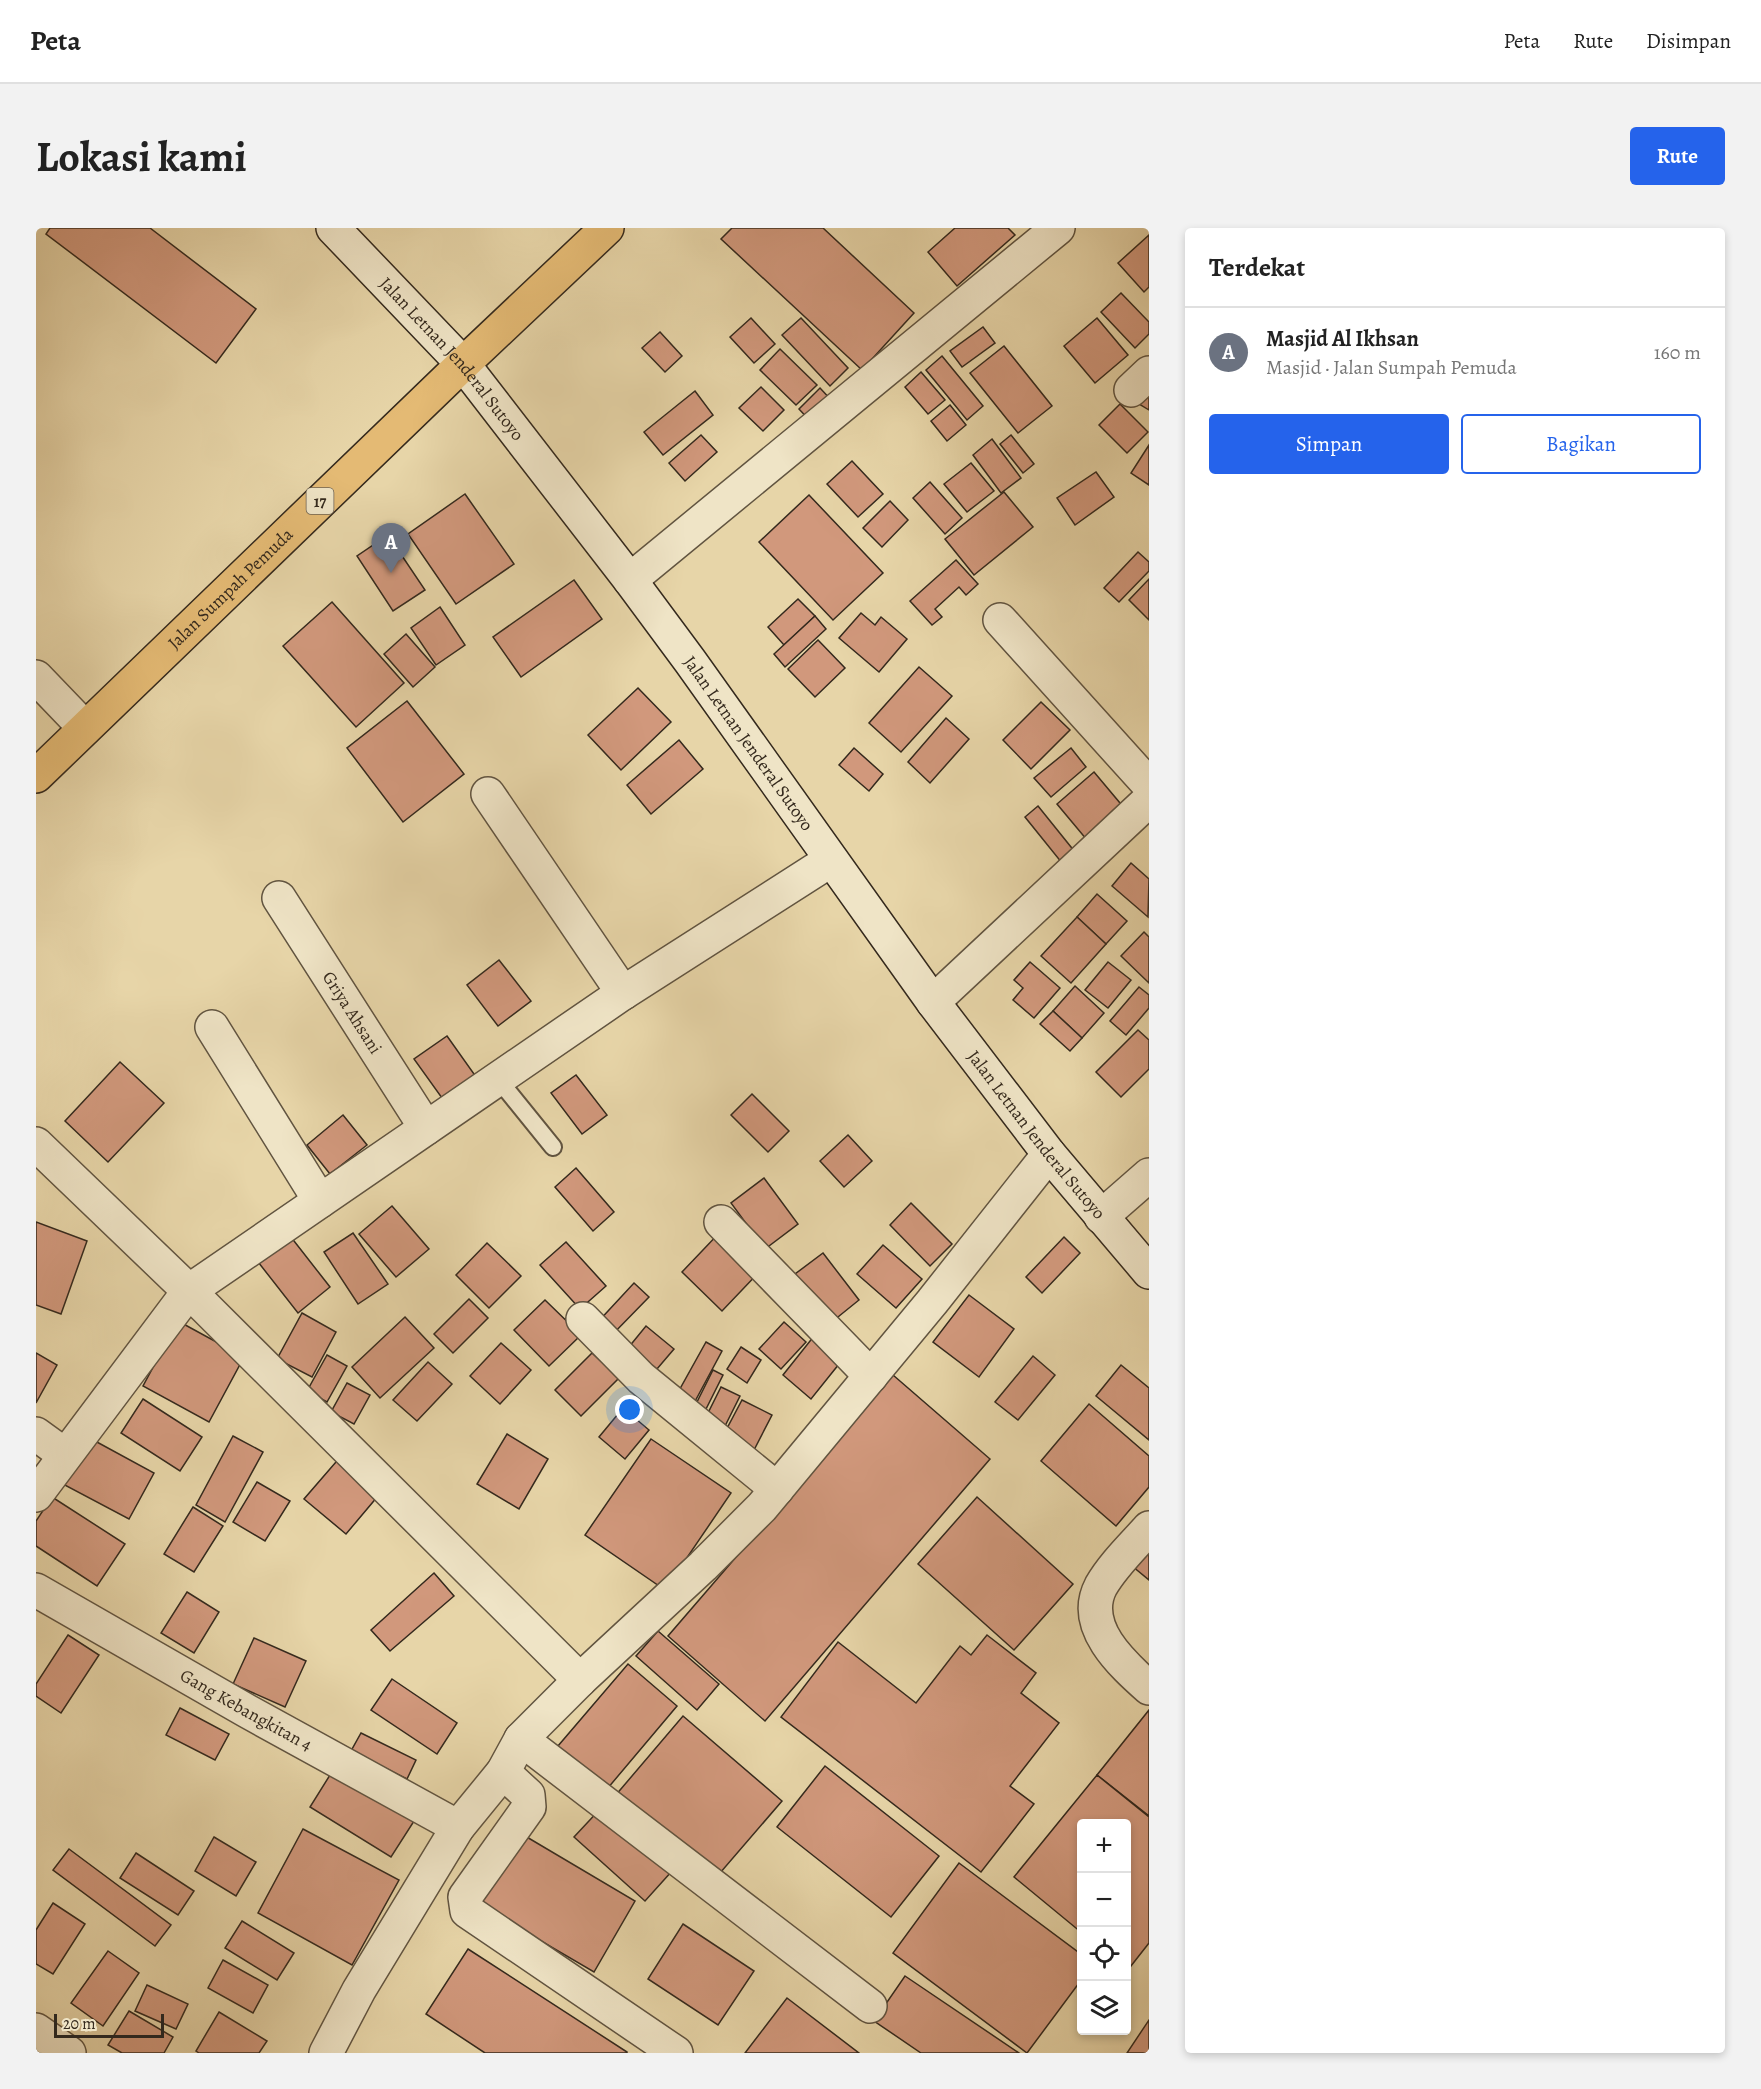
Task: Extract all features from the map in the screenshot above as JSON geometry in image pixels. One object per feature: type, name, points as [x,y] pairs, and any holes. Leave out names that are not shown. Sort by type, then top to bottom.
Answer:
[{"type":"highway","name":"Jalan Sumpah Pemuda","points":[[36,776],[606,228]]},
{"type":"street","name":"Jalan Letnan Jenderal Sutoyo","points":[[333,228],[463,364],[630,580],[779,784],[933,1002],[1049,1155],[1149,1272]]},
{"type":"street","points":[[630,580],[1058,228]]},
{"type":"street","points":[[1000,620],[1149,785]]},
{"type":"street","points":[[36,677],[85,728]]},
{"type":"street","points":[[488,794],[623,993]]},
{"type":"street","points":[[933,1002],[1149,800]]},
{"type":"street","points":[[36,1495],[189,1292],[623,993],[831,860]]},
{"type":"street","name":"Griya Ahsani","points":[[279,898],[426,1128]]},
{"type":"street","points":[[212,1028],[320,1201]]},
{"type":"street","points":[[36,1143],[580,1680]]},
{"type":"street","points":[[326,2053],[359,1990],[458,1827],[502,1772],[521,1739],[580,1680],[703,1566],[777,1489],[1049,1155]]},
{"type":"street","points":[[1101,1217],[1149,1175]]},
{"type":"street","points":[[722,1222],[871,1376]]},
{"type":"street","points":[[583,1319],[641,1378],[777,1489]]},
{"type":"street","points":[[36,1434],[65,1455]]},
{"type":"street","points":[[1149,1528],[1112,1570],[1100,1588],[1095,1609],[1099,1628],[1107,1644],[1149,1688]]},
{"type":"street","name":"Gang Kebangkitan 4","points":[[36,1590],[458,1827]]},
{"type":"street","points":[[521,1739],[870,2006]]},
{"type":"street","points":[[502,1772],[528,1795],[529,1807],[465,1897],[467,1911],[659,2048]]},
{"type":"street","points":[[36,2030],[69,2053]]},
{"type":"lane","points":[[498,1079],[553,1147]]},
{"type":"building","points":[[50,228],[150,228],[256,309],[216,363],[46,234]]},
{"type":"building","points":[[732,228],[823,228],[914,313],[862,370],[721,239]]},
{"type":"building","points":[[955,228],[1008,228],[1015,235],[957,286],[928,252]]},
{"type":"building","points":[[1149,235],[1149,287],[1144,292],[1118,263]]},
{"type":"building","points":[[1121,293],[1149,322],[1149,334],[1135,348],[1101,312]]},
{"type":"building","points":[[751,318],[775,344],[754,363],[730,337]]},
{"type":"building","points":[[801,318],[848,368],[830,386],[782,335]]},
{"type":"building","points":[[1097,318],[1128,355],[1095,383],[1064,346]]},
{"type":"building","points":[[983,327],[995,343],[962,367],[950,351]]},
{"type":"building","points":[[660,332],[682,356],[665,372],[642,348]]},
{"type":"building","points":[[1004,346],[1052,406],[1018,433],[970,373]]},
{"type":"building","points":[[780,349],[817,385],[796,405],[760,370]]},
{"type":"building","points":[[942,356],[983,406],[967,420],[926,370]]},
{"type":"building","points":[[921,372],[945,400],[928,414],[905,387]]},
{"type":"building","points":[[1149,377],[1149,410],[1134,401]]},
{"type":"building","points":[[761,387],[784,410],[763,431],[739,408]]},
{"type":"building","points":[[820,388],[833,402],[812,423],[799,409]]},
{"type":"building","points":[[695,391],[713,415],[663,455],[644,432]]},
{"type":"building","points":[[1120,404],[1148,432],[1127,453],[1099,425]]},
{"type":"building","points":[[950,405],[966,425],[947,441],[931,421]]},
{"type":"building","points":[[701,435],[717,452],[685,481],[669,463]]},
{"type":"building","points":[[1011,435],[1034,464],[1023,473],[1000,444]]},
{"type":"building","points":[[992,439],[1021,478],[1001,493],[973,455]]},
{"type":"building","points":[[1149,445],[1149,485],[1131,473]]},
{"type":"building","points":[[852,461],[883,494],[858,517],[827,484]]},
{"type":"building","points":[[971,463],[994,491],[967,512],[944,484]]},
{"type":"building","points":[[1096,472],[1114,497],[1075,525],[1057,498]]},
{"type":"building","points":[[930,482],[962,518],[945,534],[913,498]]},
{"type":"building","points":[[1004,492],[1033,527],[974,575],[945,539]]},
{"type":"building","points":[[465,494],[514,564],[456,604],[408,534]]},
{"type":"building","points":[[809,495],[883,573],[833,620],[759,542]]},
{"type":"building","points":[[890,501],[908,520],[882,547],[863,528]]},
{"type":"building","points":[[388,535],[425,590],[393,611],[357,556]]},
{"type":"building","points":[[1138,552],[1149,562],[1149,571],[1119,602],[1104,588]]},
{"type":"building","points":[[956,560],[978,584],[966,595],[959,587],[935,609],[942,617],[932,625],[910,601]]},
{"type":"building","points":[[1149,579],[1149,620],[1129,600]]},
{"type":"building","points":[[574,580],[602,619],[521,677],[493,637]]},
{"type":"building","points":[[798,599],[815,616],[784,645],[768,627]]},
{"type":"building","points":[[332,602],[404,683],[356,727],[283,646]]},
{"type":"building","points":[[440,607],[465,645],[436,665],[411,628]]},
{"type":"building","points":[[861,613],[875,625],[881,617],[907,639],[879,672],[839,638]]},
{"type":"building","points":[[815,616],[826,629],[785,667],[774,654]]},
{"type":"building","points":[[406,634],[435,667],[413,687],[384,654]]},
{"type":"building","points":[[818,640],[845,668],[815,697],[788,669]]},
{"type":"building","points":[[919,667],[952,696],[901,752],[869,723]]},
{"type":"building","points":[[638,688],[671,722],[621,770],[588,735]]},
{"type":"building","points":[[407,701],[464,774],[403,822],[347,748]]},
{"type":"building","points":[[1041,702],[1070,730],[1031,769],[1003,740]]},
{"type":"building","points":[[946,718],[969,739],[930,783],[908,762]]},
{"type":"building","points":[[679,740],[703,769],[651,814],[627,785]]},
{"type":"building","points":[[854,748],[883,774],[869,791],[839,765]]},
{"type":"building","points":[[1071,748],[1086,767],[1051,797],[1034,778]]},
{"type":"building","points":[[1094,772],[1125,809],[1087,840],[1057,804]]},
{"type":"building","points":[[1038,806],[1075,852],[1062,863],[1025,817]]},
{"type":"building","points":[[1131,863],[1149,879],[1148,917],[1112,886]]},
{"type":"building","points":[[1097,894],[1127,921],[1106,944],[1077,917]]},
{"type":"building","points":[[1077,917],[1106,944],[1071,983],[1041,956]]},
{"type":"building","points":[[1144,932],[1149,937],[1149,983],[1121,956]]},
{"type":"building","points":[[499,960],[531,1001],[498,1026],[467,985]]},
{"type":"building","points":[[1030,962],[1060,988],[1034,1018],[1013,1000],[1023,988],[1014,980]]},
{"type":"building","points":[[1108,962],[1131,980],[1108,1008],[1085,990]]},
{"type":"building","points":[[1075,986],[1104,1013],[1082,1038],[1053,1011]]},
{"type":"building","points":[[1139,987],[1149,995],[1149,1008],[1126,1035],[1110,1021]]},
{"type":"building","points":[[1053,1011],[1082,1038],[1070,1051],[1040,1024]]},
{"type":"building","points":[[1138,1030],[1149,1040],[1149,1069],[1121,1097],[1096,1072]]},
{"type":"building","points":[[447,1036],[479,1081],[447,1105],[414,1059]]},
{"type":"building","points":[[120,1062],[164,1103],[108,1162],[65,1121]]},
{"type":"building","points":[[576,1075],[607,1115],[582,1134],[551,1093]]},
{"type":"building","points":[[752,1094],[789,1131],[768,1152],[731,1115]]},
{"type":"building","points":[[343,1115],[367,1145],[330,1174],[307,1145]]},
{"type":"building","points":[[848,1135],[872,1161],[844,1187],[820,1161]]},
{"type":"building","points":[[576,1168],[614,1212],[593,1231],[555,1187]]},
{"type":"building","points":[[764,1178],[798,1224],[765,1249],[731,1203]]},
{"type":"building","points":[[911,1203],[952,1244],[930,1266],[890,1225]]},
{"type":"building","points":[[392,1206],[429,1249],[396,1277],[359,1234]]},
{"type":"building","points":[[36,1222],[87,1241],[61,1314],[36,1305]]},
{"type":"building","points":[[722,1230],[762,1269],[722,1311],[682,1272]]},
{"type":"building","points":[[287,1232],[330,1287],[298,1313],[255,1258]]},
{"type":"building","points":[[353,1233],[388,1284],[358,1304],[324,1252]]},
{"type":"building","points":[[1064,1237],[1080,1253],[1042,1293],[1026,1277]]},
{"type":"building","points":[[566,1242],[606,1286],[580,1309],[540,1265]]},
{"type":"building","points":[[487,1243],[521,1276],[489,1308],[456,1275]]},
{"type":"building","points":[[883,1245],[922,1279],[896,1308],[857,1274]]},
{"type":"building","points":[[823,1253],[859,1300],[828,1325],[791,1277]]},
{"type":"building","points":[[634,1283],[649,1297],[610,1337],[596,1324]]},
{"type":"building","points":[[969,1295],[1014,1329],[979,1377],[933,1342]]},
{"type":"building","points":[[469,1299],[488,1318],[453,1353],[434,1334]]},
{"type":"building","points":[[545,1300],[581,1335],[549,1366],[514,1330]]},
{"type":"building","points":[[302,1313],[336,1332],[312,1377],[277,1359]]},
{"type":"building","points":[[405,1317],[434,1348],[380,1398],[352,1367]]},
{"type":"building","points":[[178,1321],[244,1357],[209,1422],[143,1386]]},
{"type":"building","points":[[784,1322],[806,1342],[781,1369],[759,1349]]},
{"type":"building","points":[[646,1326],[674,1349],[651,1376],[624,1353]]},
{"type":"building","points":[[814,1336],[843,1359],[811,1399],[783,1375]]},
{"type":"building","points":[[706,1342],[722,1351],[693,1405],[676,1396]]},
{"type":"building","points":[[501,1343],[531,1370],[500,1404],[470,1376]]},
{"type":"building","points":[[741,1347],[761,1360],[747,1383],[727,1369]]},
{"type":"building","points":[[36,1353],[57,1365],[36,1403]]},
{"type":"building","points":[[592,1353],[619,1378],[581,1416],[555,1390]]},
{"type":"building","points":[[327,1355],[347,1366],[327,1402],[307,1391]]},
{"type":"building","points":[[1033,1356],[1055,1375],[1018,1420],[995,1402]]},
{"type":"building","points":[[428,1362],[452,1384],[417,1421],[393,1400]]},
{"type":"building","points":[[1121,1365],[1149,1388],[1149,1440],[1096,1396]]},
{"type":"building","points":[[713,1370],[723,1375],[703,1415],[693,1410]]},
{"type":"building","points":[[893,1375],[990,1459],[765,1721],[668,1636]]},
{"type":"building","points":[[347,1383],[370,1395],[354,1424],[331,1412]]},
{"type":"building","points":[[721,1387],[740,1396],[724,1428],[705,1419]]},
{"type":"building","points":[[143,1399],[202,1437],[180,1471],[121,1433]]},
{"type":"building","points":[[742,1400],[772,1415],[754,1450],[724,1434]]},
{"type":"building","points":[[1089,1404],[1149,1456],[1149,1487],[1116,1526],[1041,1461]]},
{"type":"building","points":[[623,1408],[649,1430],[625,1459],[599,1437]]},
{"type":"building","points":[[507,1434],[548,1459],[519,1509],[477,1484]]},
{"type":"building","points":[[84,1435],[154,1473],[129,1519],[59,1482]]},
{"type":"building","points":[[233,1436],[263,1452],[225,1522],[196,1505]]},
{"type":"building","points":[[651,1439],[731,1493],[665,1590],[585,1535]]},
{"type":"building","points":[[342,1455],[383,1490],[346,1534],[304,1499]]},
{"type":"building","points":[[257,1482],[290,1501],[265,1541],[233,1522]]},
{"type":"building","points":[[52,1497],[125,1544],[97,1586],[36,1546],[36,1521]]},
{"type":"building","points":[[977,1497],[1073,1584],[1014,1650],[918,1564]]},
{"type":"building","points":[[193,1507],[223,1526],[194,1572],[164,1554]]},
{"type":"building","points":[[1149,1545],[1149,1580],[1132,1566]]},
{"type":"building","points":[[434,1573],[454,1596],[390,1651],[371,1630]]},
{"type":"building","points":[[187,1592],[219,1612],[194,1653],[161,1633]]},
{"type":"building","points":[[658,1631],[719,1684],[697,1710],[636,1656]]},
{"type":"building","points":[[68,1635],[99,1655],[61,1713],[36,1696],[36,1684]]},
{"type":"building","points":[[987,1635],[1036,1673],[1021,1693],[1059,1723],[1010,1786],[1034,1804],[981,1872],[781,1717],[838,1642],[916,1703],[960,1646],[971,1655]]},
{"type":"building","points":[[254,1638],[306,1661],[285,1707],[233,1684]]},
{"type":"building","points":[[628,1664],[677,1706],[602,1795],[552,1753]]},
{"type":"building","points":[[392,1679],[457,1723],[437,1754],[371,1710]]},
{"type":"building","points":[[180,1708],[229,1734],[215,1760],[166,1735]]},
{"type":"building","points":[[1149,1710],[1149,1816],[1097,1775]]},
{"type":"building","points":[[683,1716],[782,1801],[714,1880],[615,1796]]},
{"type":"building","points":[[361,1733],[416,1760],[407,1779],[351,1751]]},
{"type":"building","points":[[825,1766],[939,1856],[891,1917],[777,1827]]},
{"type":"building","points":[[335,1767],[416,1818],[391,1857],[310,1807]]},
{"type":"building","points":[[1097,1775],[1149,1817],[1149,1943],[1131,1966],[1131,1819],[1077,1819],[1077,1929],[1014,1877]]},
{"type":"building","points":[[602,1807],[672,1871],[645,1901],[574,1837]]},
{"type":"building","points":[[303,1829],[399,1880],[352,1965],[258,1913]]},
{"type":"building","points":[[520,1833],[635,1901],[594,1972],[478,1904]]},
{"type":"building","points":[[214,1837],[256,1862],[236,1896],[195,1871]]},
{"type":"building","points":[[69,1849],[171,1925],[155,1946],[53,1870]]},
{"type":"building","points":[[136,1853],[194,1891],[178,1915],[120,1878]]},
{"type":"building","points":[[959,1863],[1077,1951],[1077,1986],[1027,2053],[893,1953]]},
{"type":"building","points":[[53,1903],[85,1924],[53,1974],[36,1964],[36,1930]]},
{"type":"building","points":[[242,1921],[294,1953],[277,1980],[225,1948]]},
{"type":"building","points":[[683,1924],[754,1971],[718,2025],[648,1979]]},
{"type":"building","points":[[468,1949],[627,2053],[485,2053],[426,2014]]},
{"type":"building","points":[[108,1951],[139,1973],[103,2026],[71,2003]]},
{"type":"building","points":[[223,1960],[268,1985],[253,2013],[208,1988]]},
{"type":"building","points":[[905,1976],[1019,2053],[921,2053],[874,2021]]},
{"type":"building","points":[[147,1985],[188,2004],[176,2029],[135,2011]]},
{"type":"building","points":[[787,1998],[859,2053],[745,2053]]},
{"type":"building","points":[[129,2011],[173,2037],[164,2053],[122,2053],[108,2045]]},
{"type":"building","points":[[219,2012],[267,2041],[259,2053],[199,2053],[196,2051]]},
{"type":"building","points":[[1149,2020],[1149,2053],[1127,2053]]},
{"type":"place","name":"Masjid Al Ikhsan","points":[[391,573]]}]
